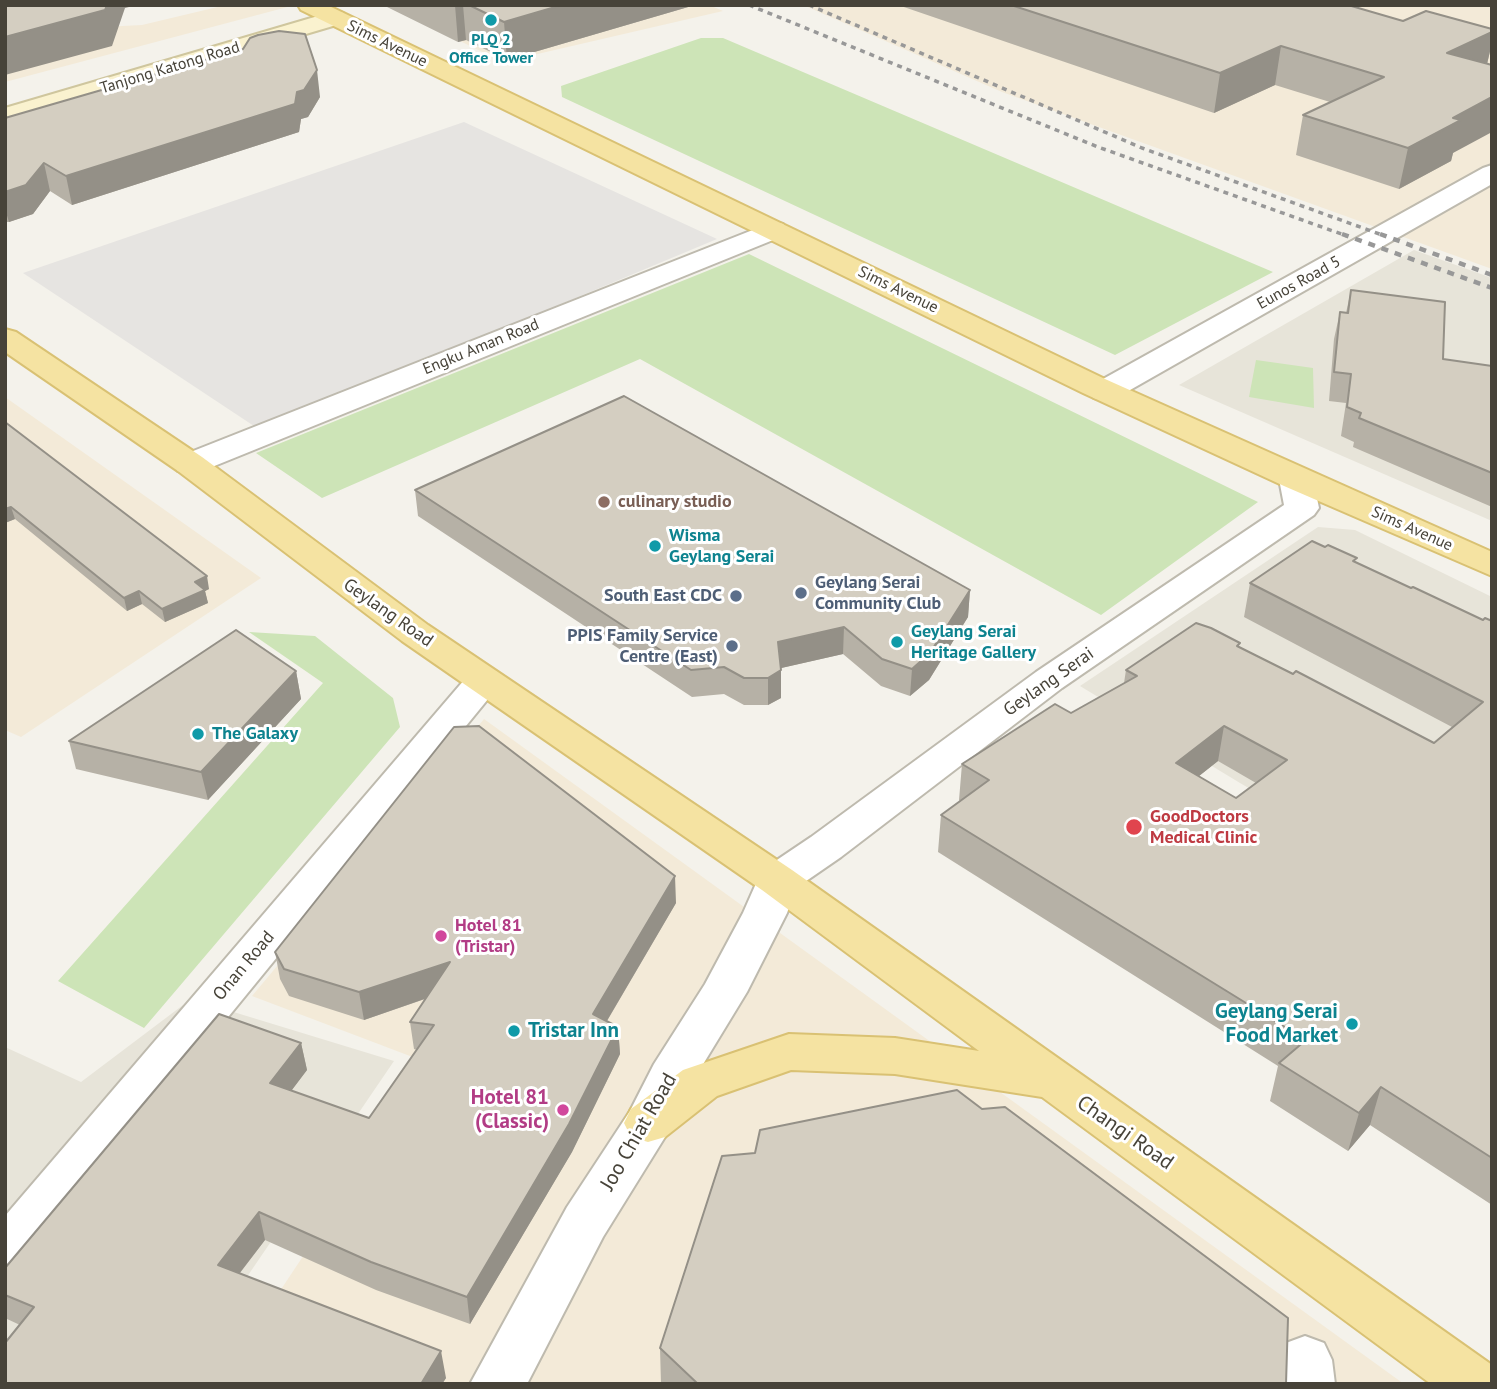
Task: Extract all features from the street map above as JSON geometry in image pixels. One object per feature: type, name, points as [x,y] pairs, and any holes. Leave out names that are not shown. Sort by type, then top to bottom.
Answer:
[{"type":"main road","name":"Tanjong Katong Road","points":[[5,99],[320,11]]},
{"type":"main road","name":"Tanjong Katong Road","points":[[5,116],[320,11]]},
{"type":"main road","name":"Sims Avenue","points":[[320,11],[1105,391],[1296,480],[1492,565]]},
{"type":"main road","name":"Geylang Road","points":[[5,338],[190,464],[415,633],[777,880]]},
{"type":"main road","name":"Changi Road","points":[[777,880],[1474,1384]]},
{"type":"main road","points":[[648,1123],[700,1083],[789,1052],[895,1055],[1052,1081]]},
{"type":"street","name":"Eunos Road 5","points":[[1105,391],[1492,173]]},
{"type":"street","name":"Engku Aman Road","points":[[190,464],[772,230]]},
{"type":"street","name":"Geylang Serai","points":[[777,880],[826,847],[1049,680],[1302,508],[1296,480]]},
{"type":"street","name":"Onan Road","points":[[5,1253],[484,680]]},
{"type":"street","name":"Joo Chiat Road","points":[[498,1384],[585,1222],[648,1123],[671,1077],[724,992],[765,913],[777,880]]},
{"type":"shaded area","points":[[226,5],[295,5],[5,82],[5,32],[142,25]]},
{"type":"shaded area","points":[[386,5],[709,5],[723,11],[503,62]]},
{"type":"shaded area","points":[[803,5],[1492,5],[1492,269],[1002,92]]},
{"type":"shaded area","points":[[464,122],[717,239],[260,430],[23,273]]},
{"type":"shaded area","points":[[1414,250],[1492,278],[1492,521],[1179,385]]},
{"type":"shaded area","points":[[5,397],[261,578],[21,737],[5,730]]},
{"type":"shaded area","points":[[1318,527],[1355,530],[1492,597],[1492,930],[1080,686]]},
{"type":"shaded area","points":[[484,719],[1404,1384],[218,1384],[431,1064],[252,996]]},
{"type":"shaded area","points":[[191,999],[394,1061],[174,1384],[5,1384],[5,1047],[81,1082]]},
{"type":"green space","points":[[701,38],[723,38],[1273,272],[1115,355],[562,97],[561,86]]},
{"type":"green space","points":[[749,254],[1258,502],[1101,615],[640,359],[322,498],[256,453]]},
{"type":"green space","points":[[1256,360],[1313,368],[1314,408],[1249,397]]},
{"type":"green space","points":[[249,632],[315,636],[393,698],[400,727],[144,1028],[58,981],[323,683]]},
{"type":"building","points":[[5,5],[107,5],[105,10],[5,37]]},
{"type":"building","points":[[469,5],[562,5],[504,22]]},
{"type":"building","points":[[1011,5],[1348,5],[1403,21],[1426,11],[1492,29],[1492,32],[1447,53],[1492,65],[1492,97],[1453,118],[1461,120],[1408,148],[1303,115],[1384,77],[1281,46],[1220,73]]},
{"type":"building","points":[[279,31],[305,34],[317,70],[304,90],[297,92],[295,104],[66,176],[44,163],[26,185],[5,192],[5,118],[243,49],[250,38]]},
{"type":"building","points":[[1351,290],[1445,302],[1443,359],[1492,366],[1492,473],[1359,418],[1361,413],[1347,407],[1351,374],[1334,372],[1340,312],[1348,313]]},
{"type":"building","name":"Wisma Geylang Serai","points":[[624,396],[970,590],[930,653],[912,669],[882,659],[844,627],[778,642],[781,670],[768,678],[744,678],[724,667],[691,670],[415,490]]},
{"type":"building","points":[[5,422],[207,576],[195,582],[205,590],[162,609],[139,591],[124,598],[11,507],[5,509]]},
{"type":"building","points":[[1312,541],[1325,547],[1328,545],[1357,558],[1353,561],[1411,588],[1483,620],[1485,618],[1492,621],[1492,1158],[1381,1087],[1359,1113],[1279,1063],[1306,1040],[941,815],[989,780],[962,764],[1055,704],[1071,713],[1137,676],[1126,670],[1196,623],[1211,628],[1240,643],[1237,646],[1293,674],[1296,671],[1434,743],[1483,702],[1250,583]],"holes":[[[1224,726],[1287,760],[1236,798],[1176,763]]]},
{"type":"building","points":[[236,630],[296,671],[201,772],[69,741]]},
{"type":"building","points":[[479,726],[675,876],[593,1014],[618,1027],[569,1124],[467,1297],[371,1262],[259,1212],[218,1265],[441,1351],[421,1384],[5,1384],[5,1343],[34,1307],[5,1295],[5,1268],[219,1014],[301,1043],[270,1083],[369,1118],[434,1025],[410,1022],[450,962],[359,992],[284,969],[275,952],[454,727]]},
{"type":"building","points":[[957,1090],[982,1109],[1005,1107],[1288,1318],[1286,1384],[698,1384],[660,1348],[722,1156],[755,1153],[760,1130]]},
{"type":"railway","points":[[749,5],[1098,147],[1347,236]]},
{"type":"railway","points":[[809,5],[1142,148],[1385,236]]},
{"type":"railway","points":[[1342,234],[1492,288]]},
{"type":"railway","points":[[1380,234],[1492,275]]},
{"type":"place","name":"PLQ 2 Office Tower","points":[[491,20]]},
{"type":"place","name":"culinary studio","points":[[604,502]]},
{"type":"place","name":"Wisma Geylang Serai","points":[[655,546]]},
{"type":"place","name":"Geylang Serai Community Club","points":[[801,593]]},
{"type":"place","name":"South East CDC","points":[[736,596]]},
{"type":"place","name":"Geylang Serai Heritage Gallery","points":[[897,642]]},
{"type":"place","name":"PPIS Family Service Centre (East)","points":[[732,646]]},
{"type":"place","name":"The Galaxy","points":[[198,734]]},
{"type":"place","name":"GoodDoctors Medical Clinic","points":[[1134,827]]},
{"type":"place","name":"Hotel 81 (Tristar)","points":[[441,936]]},
{"type":"place","name":"Geylang Serai Food Market","points":[[1352,1024]]},
{"type":"place","name":"Tristar Inn","points":[[514,1031]]},
{"type":"place","name":"Hotel 81 (Classic)","points":[[563,1110]]}]
